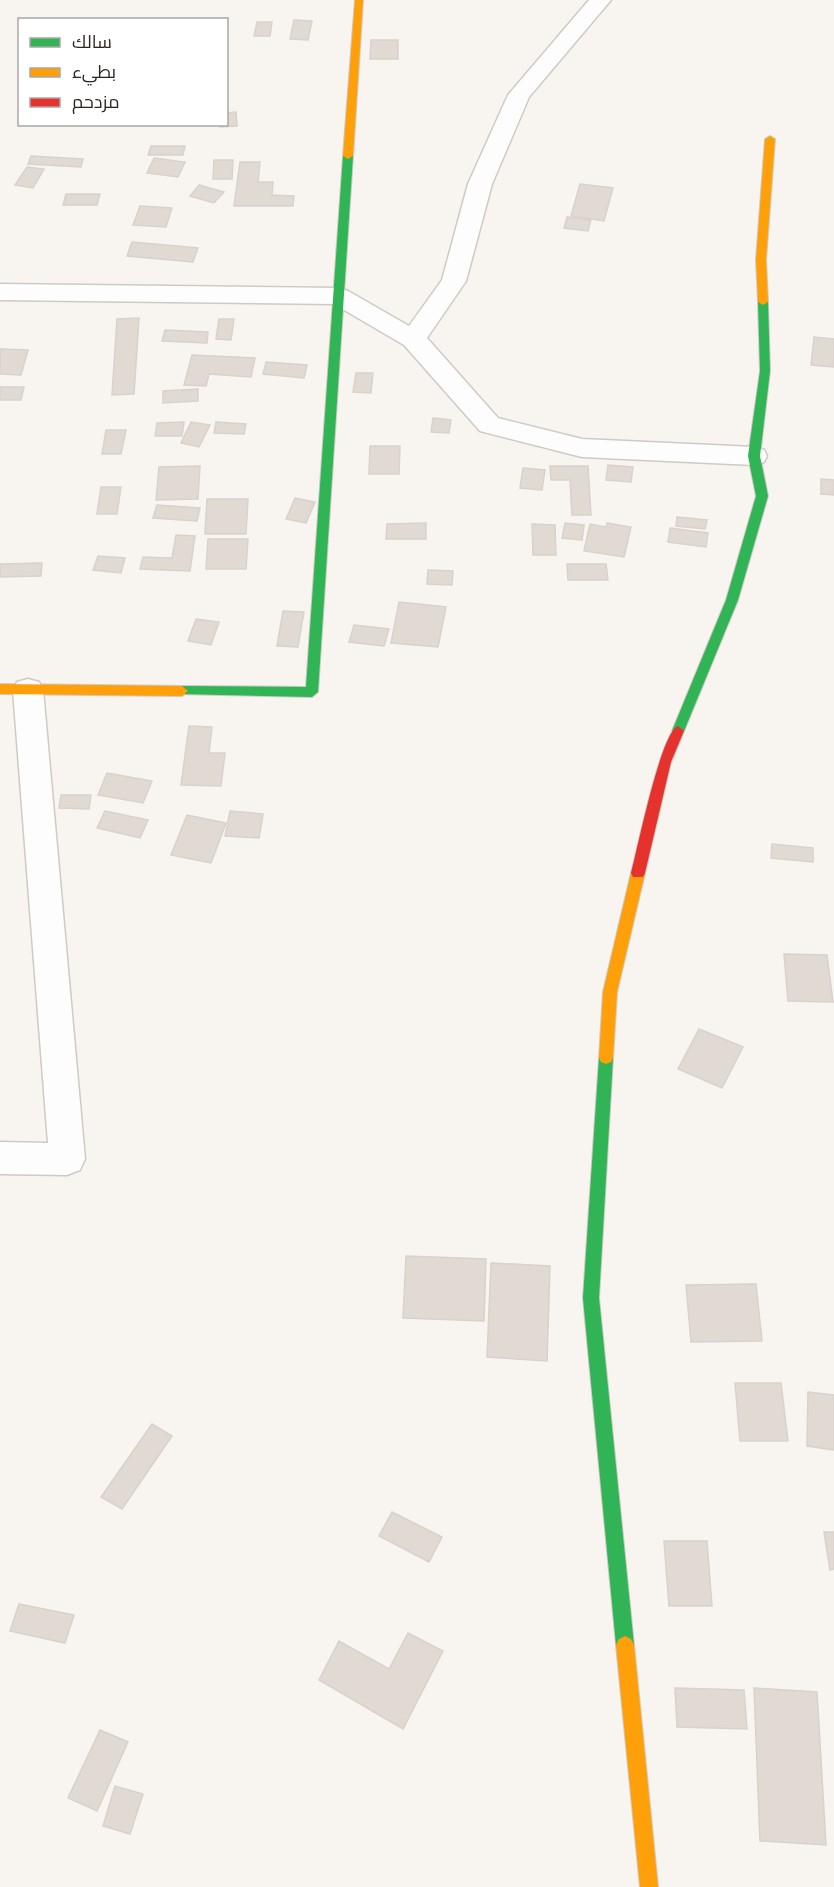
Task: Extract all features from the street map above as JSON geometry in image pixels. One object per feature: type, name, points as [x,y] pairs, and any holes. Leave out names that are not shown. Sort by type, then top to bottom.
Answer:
[{"type":"street","points":[[0,1158],[68,1159],[14,689],[312,692],[358,0]]},
{"type":"street","points":[[413,339],[454,281],[480,184],[519,95],[600,0]]},
{"type":"street","points":[[649,1887],[591,1299],[610,992],[665,762],[732,600],[762,496],[754,456],[765,371],[761,260],[770,139]]},
{"type":"street","points":[[0,292],[339,296],[413,339],[489,425],[582,448],[754,456]]},
{"type":"building","points":[[294,20],[312,21],[308,40],[290,39]]},
{"type":"building","points":[[257,22],[272,22],[270,36],[254,36]]},
{"type":"building","points":[[371,40],[398,40],[398,59],[370,59]]},
{"type":"building","points":[[236,112],[237,126],[220,127],[228,126],[228,113]]},
{"type":"building","points":[[151,146],[185,146],[183,155],[148,155]]},
{"type":"building","points":[[31,156],[83,159],[81,167],[28,164]]},
{"type":"building","points":[[154,158],[185,162],[178,177],[147,173]]},
{"type":"building","points":[[214,160],[233,160],[232,179],[213,179]]},
{"type":"building","points":[[240,162],[260,162],[258,182],[273,182],[272,195],[294,196],[293,206],[234,206]]},
{"type":"building","points":[[27,167],[44,169],[33,188],[15,185]]},
{"type":"building","points":[[580,184],[613,188],[604,221],[571,216]]},
{"type":"building","points":[[199,185],[224,192],[214,203],[190,196]]},
{"type":"building","points":[[66,194],[100,194],[97,205],[63,205]]},
{"type":"building","points":[[140,206],[172,208],[166,227],[133,225]]},
{"type":"building","points":[[567,217],[591,220],[588,231],[564,228]]},
{"type":"building","points":[[132,242],[198,248],[193,262],[127,256]]},
{"type":"building","points":[[139,318],[134,394],[112,395],[117,319]]},
{"type":"building","points":[[219,319],[234,319],[231,340],[216,339]]},
{"type":"building","points":[[165,330],[208,332],[207,343],[162,341]]},
{"type":"building","points":[[814,337],[834,339],[834,367],[811,365]]},
{"type":"building","points":[[0,349],[28,350],[21,375],[0,374]]},
{"type":"building","points":[[192,355],[255,358],[251,377],[209,374],[206,386],[184,385]]},
{"type":"building","points":[[266,362],[307,365],[304,378],[263,374]]},
{"type":"building","points":[[356,373],[373,373],[371,393],[353,392]]},
{"type":"building","points":[[0,387],[24,387],[21,400],[0,400]]},
{"type":"building","points":[[198,389],[198,401],[163,403],[163,391]]},
{"type":"building","points":[[433,418],[451,420],[449,433],[431,432]]},
{"type":"building","points":[[184,422],[182,436],[155,436],[157,423]]},
{"type":"building","points":[[191,422],[210,425],[199,447],[181,443]]},
{"type":"building","points":[[216,422],[246,424],[244,434],[214,433]]},
{"type":"building","points":[[106,430],[126,430],[121,454],[102,454]]},
{"type":"building","points":[[370,446],[400,446],[399,474],[369,474]]},
{"type":"building","points":[[608,465],[633,467],[631,482],[606,480]]},
{"type":"building","points":[[200,466],[198,499],[156,500],[159,467]]},
{"type":"building","points":[[550,466],[588,466],[591,515],[572,515],[570,480],[551,480]]},
{"type":"building","points":[[523,468],[545,470],[542,490],[520,488]]},
{"type":"building","points":[[821,479],[834,480],[834,495],[821,494]]},
{"type":"building","points":[[101,487],[121,487],[117,514],[97,514]]},
{"type":"building","points":[[295,498],[315,502],[306,523],[286,519]]},
{"type":"building","points":[[207,499],[248,499],[246,534],[205,534]]},
{"type":"building","points":[[157,505],[200,508],[197,521],[153,518]]},
{"type":"building","points":[[677,517],[707,520],[705,529],[676,526]]},
{"type":"building","points":[[426,523],[426,539],[386,539],[387,524]]},
{"type":"building","points":[[565,523],[584,525],[582,540],[562,538]]},
{"type":"building","points":[[607,523],[631,527],[624,557],[584,551],[590,524],[606,527]]},
{"type":"building","points":[[532,524],[555,525],[556,555],[533,555]]},
{"type":"building","points":[[670,528],[708,533],[706,547],[668,542]]},
{"type":"building","points":[[176,535],[195,536],[190,571],[140,569],[143,557],[172,558]]},
{"type":"building","points":[[208,539],[248,539],[246,569],[206,569]]},
{"type":"building","points":[[98,556],[125,558],[121,573],[93,570]]},
{"type":"building","points":[[42,563],[41,576],[0,577],[0,564]]},
{"type":"building","points":[[567,564],[606,564],[608,580],[568,580]]},
{"type":"building","points":[[428,570],[453,571],[452,585],[427,584]]},
{"type":"building","points":[[399,602],[446,607],[438,647],[391,643]]},
{"type":"building","points":[[283,611],[304,612],[298,647],[277,646]]},
{"type":"building","points":[[196,619],[219,622],[211,645],[188,641]]},
{"type":"building","points":[[354,625],[389,629],[384,646],[349,642]]},
{"type":"building","points":[[189,726],[212,727],[209,753],[225,753],[221,786],[181,785]]},
{"type":"building","points":[[107,773],[152,781],[143,803],[98,795]]},
{"type":"building","points":[[61,795],[91,795],[89,809],[59,808]]},
{"type":"building","points":[[105,811],[148,820],[140,838],[97,828]]},
{"type":"building","points":[[230,811],[263,814],[259,838],[225,836]]},
{"type":"building","points":[[187,815],[226,823],[211,863],[171,855]]},
{"type":"building","points":[[772,844],[813,848],[813,862],[771,858]]},
{"type":"building","points":[[784,954],[827,955],[833,1002],[788,1001]]},
{"type":"building","points":[[699,1029],[743,1047],[722,1088],[678,1069]]},
{"type":"building","points":[[406,1256],[486,1259],[484,1321],[403,1318]]},
{"type":"building","points":[[491,1263],[550,1266],[547,1361],[487,1357]]},
{"type":"building","points":[[756,1284],[762,1341],[691,1342],[686,1285]]},
{"type":"building","points":[[735,1383],[781,1383],[788,1441],[740,1441]]},
{"type":"building","points":[[808,1392],[834,1395],[834,1450],[807,1446]]},
{"type":"building","points":[[152,1424],[172,1436],[122,1509],[101,1497]]},
{"type":"building","points":[[392,1512],[442,1537],[429,1562],[379,1536]]},
{"type":"building","points":[[824,1532],[834,1532],[834,1569],[830,1570]]},
{"type":"building","points":[[664,1541],[707,1541],[712,1606],[669,1606]]},
{"type":"building","points":[[19,1604],[74,1615],[65,1643],[10,1631]]},
{"type":"building","points":[[408,1633],[443,1651],[403,1729],[319,1680],[339,1641],[389,1669]]},
{"type":"building","points":[[675,1688],[744,1690],[747,1729],[677,1727]]},
{"type":"building","points":[[754,1688],[817,1692],[826,1845],[760,1841]]},
{"type":"building","points":[[100,1730],[128,1742],[97,1811],[68,1798]]},
{"type":"building","points":[[115,1786],[143,1794],[130,1834],[103,1826]]},
{"type":"traffic: fast","points":[[182,691],[312,692],[348,156]]},
{"type":"traffic: fast","points":[[678,731],[732,600],[762,496],[754,456],[765,371],[763,302]]},
{"type":"traffic: fast","points":[[606,1058],[591,1298],[625,1645]]},
{"type":"traffic: slow","points":[[348,156],[359,0]]},
{"type":"traffic: slow","points":[[763,302],[761,260],[770,139]]},
{"type":"traffic: slow","points":[[0,689],[182,691]]},
{"type":"traffic: slow","points":[[606,1058],[610,992],[638,873]]},
{"type":"traffic: slow","points":[[625,1645],[649,1887]]},
{"type":"traffic: jam","points":[[638,873],[665,762],[678,731]]}]
